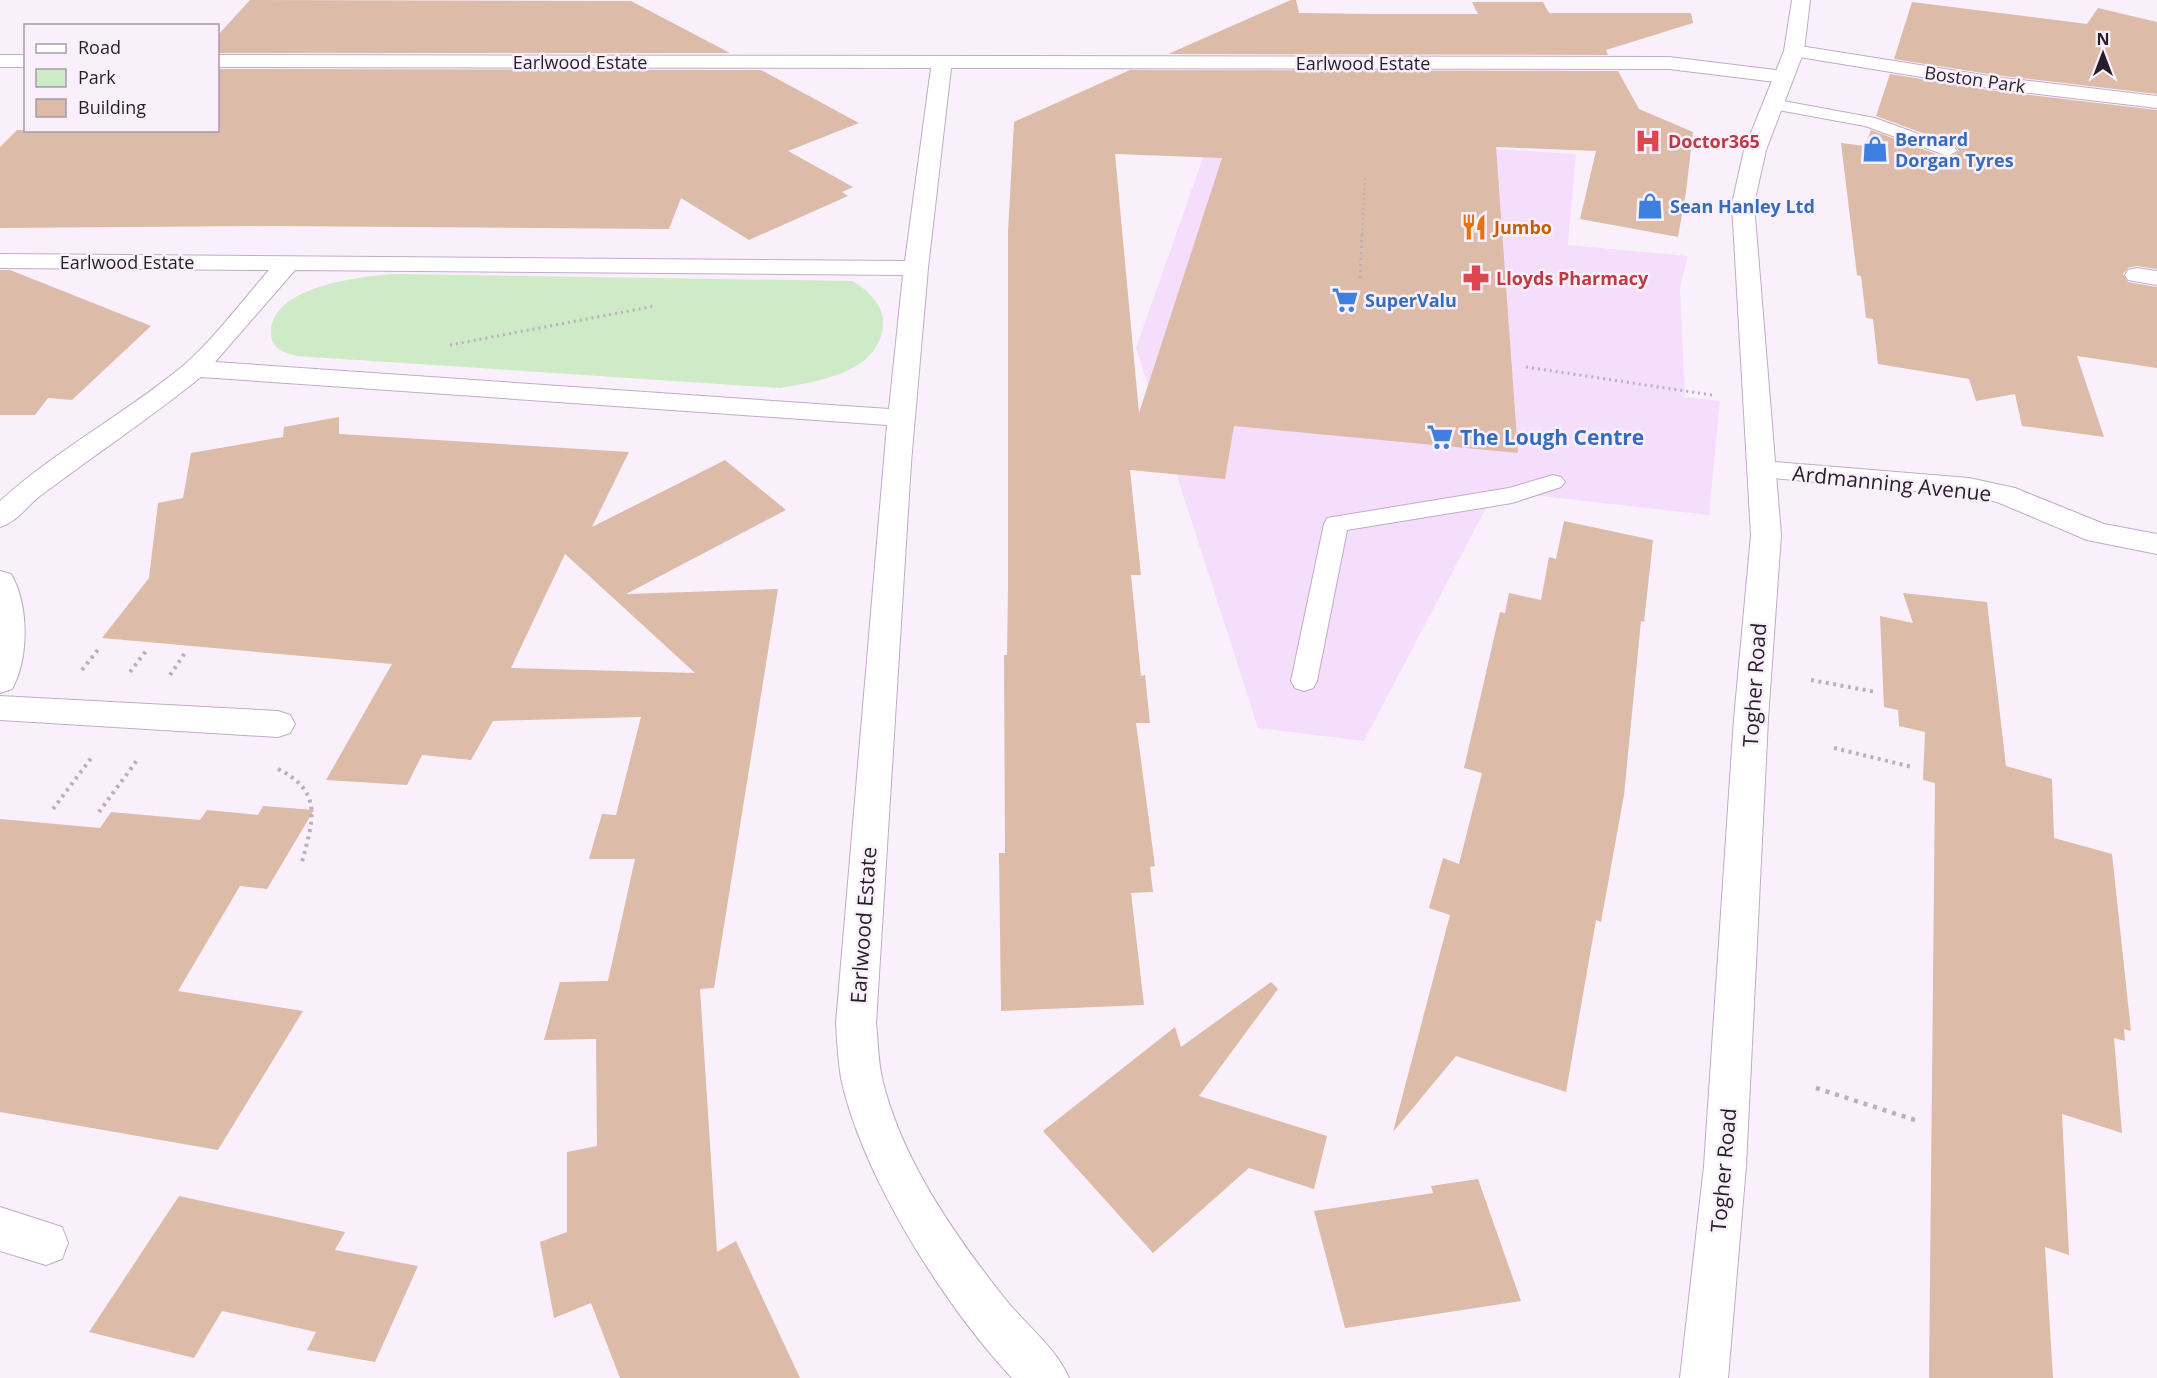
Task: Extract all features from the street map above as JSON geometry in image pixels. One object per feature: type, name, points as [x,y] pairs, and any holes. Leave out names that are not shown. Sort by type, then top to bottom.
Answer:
[{"type":"street","name":"Togher Road","points":[[1704,1378],[1725,1166],[1751,730],[1766,535],[1743,204],[1755,150],[1784,77],[1801,0]]},
{"type":"street","points":[[0,61],[24,61]]},
{"type":"street","name":"Earlwood Estate","points":[[219,61],[1669,63],[1784,77]]},
{"type":"street","name":"Earlwood Estate","points":[[942,63],[916,268],[902,418],[870,814],[856,1023],[864,1085],[883,1138],[928,1226],[992,1318],[1046,1378]]},
{"type":"street","name":"Boston Park","points":[[1784,77],[1995,83],[2157,102]]},
{"type":"street","name":"Earlwood Estate","points":[[0,261],[916,268]]},
{"type":"street","points":[[0,517],[28,491],[133,418],[195,369],[289,263]]},
{"type":"street","points":[[195,369],[902,418]]},
{"type":"street","name":"Ardmanning Avenue","points":[[1762,470],[1969,487],[2005,495],[2098,533],[2157,544]]},
{"type":"street","points":[[0,581],[7,631],[7,651],[0,681]]},
{"type":"street","points":[[0,708],[278,724]]},
{"type":"street","points":[[0,1229],[46,1243]]},
{"type":"lane","points":[[1784,77],[1869,122],[1948,151]]},
{"type":"lane","points":[[1304,681],[1336,524],[1512,495],[1553,482]]},
{"type":"path","points":[[1360,278],[1365,177]]},
{"type":"path","points":[[449,345],[663,304]]},
{"type":"path","points":[[1526,367],[1717,396]]},
{"type":"path","points":[[78,674],[100,647]]},
{"type":"path","points":[[1811,680],[1876,692]]},
{"type":"path","points":[[53,809],[123,715]]},
{"type":"path","points":[[99,812],[168,717]]},
{"type":"path","points":[[1834,748],[1912,767]]},
{"type":"path","points":[[269,765],[294,775],[306,786],[314,804],[302,862]]},
{"type":"path","points":[[1816,1088],[1915,1120]]},
{"type":"shaded area","name":"The Lough Centre","points":[[1212,132],[1576,154],[1568,245],[1688,256],[1680,288],[1685,397],[1720,401],[1709,515],[1495,491],[1364,741],[1258,728],[1136,348]]},
{"type":"green space","points":[[400,274],[852,281],[874,298],[881,310],[883,324],[879,341],[871,354],[859,364],[829,378],[781,388],[296,356],[279,349],[273,343],[271,333],[275,317],[286,304],[303,294],[344,280]]},
{"type":"building","points":[[250,0],[631,1],[730,53],[219,53],[219,34]]},
{"type":"building","points":[[1291,0],[1296,0],[1299,13],[1478,14],[1472,2],[1543,2],[1549,13],[1691,13],[1693,23],[1606,50],[1608,55],[1168,54]]},
{"type":"building","points":[[1912,2],[2087,24],[2098,8],[2157,22],[2157,94],[1995,75],[1894,59]]},
{"type":"building","points":[[219,69],[761,70],[859,123],[788,151],[853,187],[842,192],[848,196],[749,240],[681,198],[669,229],[272,226],[0,228],[0,147],[17,130],[24,130],[24,132],[219,132]]},
{"type":"building","points":[[1130,70],[1618,71],[1639,109],[1693,132],[1678,237],[1580,219],[1596,151],[1496,147],[1518,453],[1234,426],[1225,479],[1130,470],[1141,575],[1131,575],[1141,676],[1145,675],[1150,723],[1136,723],[1155,866],[1150,867],[1153,892],[1131,893],[1144,1005],[1001,1011],[999,853],[1005,853],[1004,655],[1007,655],[1008,589],[1008,232],[1014,122]],"holes":[[[1115,154],[1222,158],[1139,413]]]},
{"type":"building","points":[[1890,74],[1995,91],[2157,110],[2157,269],[2137,266],[2128,268],[2123,274],[2128,282],[2157,287],[2157,368],[2077,356],[2104,437],[2022,426],[2015,394],[1976,401],[1969,379],[1878,364],[1873,319],[1866,318],[1861,276],[1857,275],[1841,143],[1865,146],[1871,130],[1947,158],[1959,151],[1955,145],[1876,116]]},
{"type":"building","points":[[0,270],[10,270],[151,326],[72,400],[48,398],[35,415],[0,415]]},
{"type":"building","points":[[339,417],[339,434],[629,452],[592,527],[725,460],[786,510],[626,594],[778,589],[714,988],[700,989],[717,1252],[736,1241],[800,1378],[620,1378],[591,1303],[554,1318],[540,1242],[567,1232],[567,1152],[597,1146],[596,1039],[544,1040],[560,982],[608,981],[635,859],[589,859],[602,814],[616,815],[641,717],[493,721],[471,760],[422,755],[407,785],[326,780],[392,664],[102,638],[149,578],[158,503],[183,498],[191,453],[283,437],[284,427]],"holes":[[[565,554],[695,673],[511,668]]]},
{"type":"building","points":[[1564,521],[1653,540],[1644,622],[1641,621],[1624,795],[1601,922],[1596,920],[1566,1092],[1456,1056],[1393,1132],[1450,915],[1429,908],[1443,858],[1459,864],[1482,773],[1464,768],[1500,612],[1505,613],[1509,593],[1541,600],[1549,557],[1556,559]]},
{"type":"building","points":[[1903,593],[1987,602],[2006,766],[2052,779],[2054,838],[2112,854],[2131,1031],[2124,1029],[2125,1041],[2114,1038],[2122,1133],[2062,1114],[2069,1255],[2045,1247],[2053,1378],[1929,1378],[1935,783],[1923,780],[1925,732],[1899,726],[1898,710],[1884,707],[1880,616],[1913,623]]},
{"type":"building","points":[[263,806],[314,810],[267,889],[240,886],[178,991],[303,1011],[218,1150],[0,1112],[0,819],[100,828],[111,812],[200,820],[207,810],[258,815]]},
{"type":"building","points":[[1271,982],[1278,989],[1199,1096],[1327,1136],[1314,1189],[1249,1168],[1153,1253],[1043,1131],[1175,1027],[1181,1047]]},
{"type":"building","points":[[1478,1179],[1521,1301],[1345,1328],[1314,1211],[1433,1193],[1431,1186]]},
{"type":"building","points":[[179,1196],[345,1232],[335,1250],[418,1266],[375,1362],[307,1350],[316,1332],[222,1311],[194,1358],[89,1332]]},
{"type":"place","name":"Doctor365","points":[[1648,141]]},
{"type":"place","name":"Bernard Dorgan Tyres","points":[[1875,149]]},
{"type":"place","name":"Sean Hanley Ltd","points":[[1650,206]]},
{"type":"place","name":"Jumbo","points":[[1474,227]]},
{"type":"place","name":"Lloyds Pharmacy","points":[[1476,278]]},
{"type":"place","name":"SuperValu","points":[[1345,300]]},
{"type":"place","name":"The Lough Centre","points":[[1440,437]]}]
